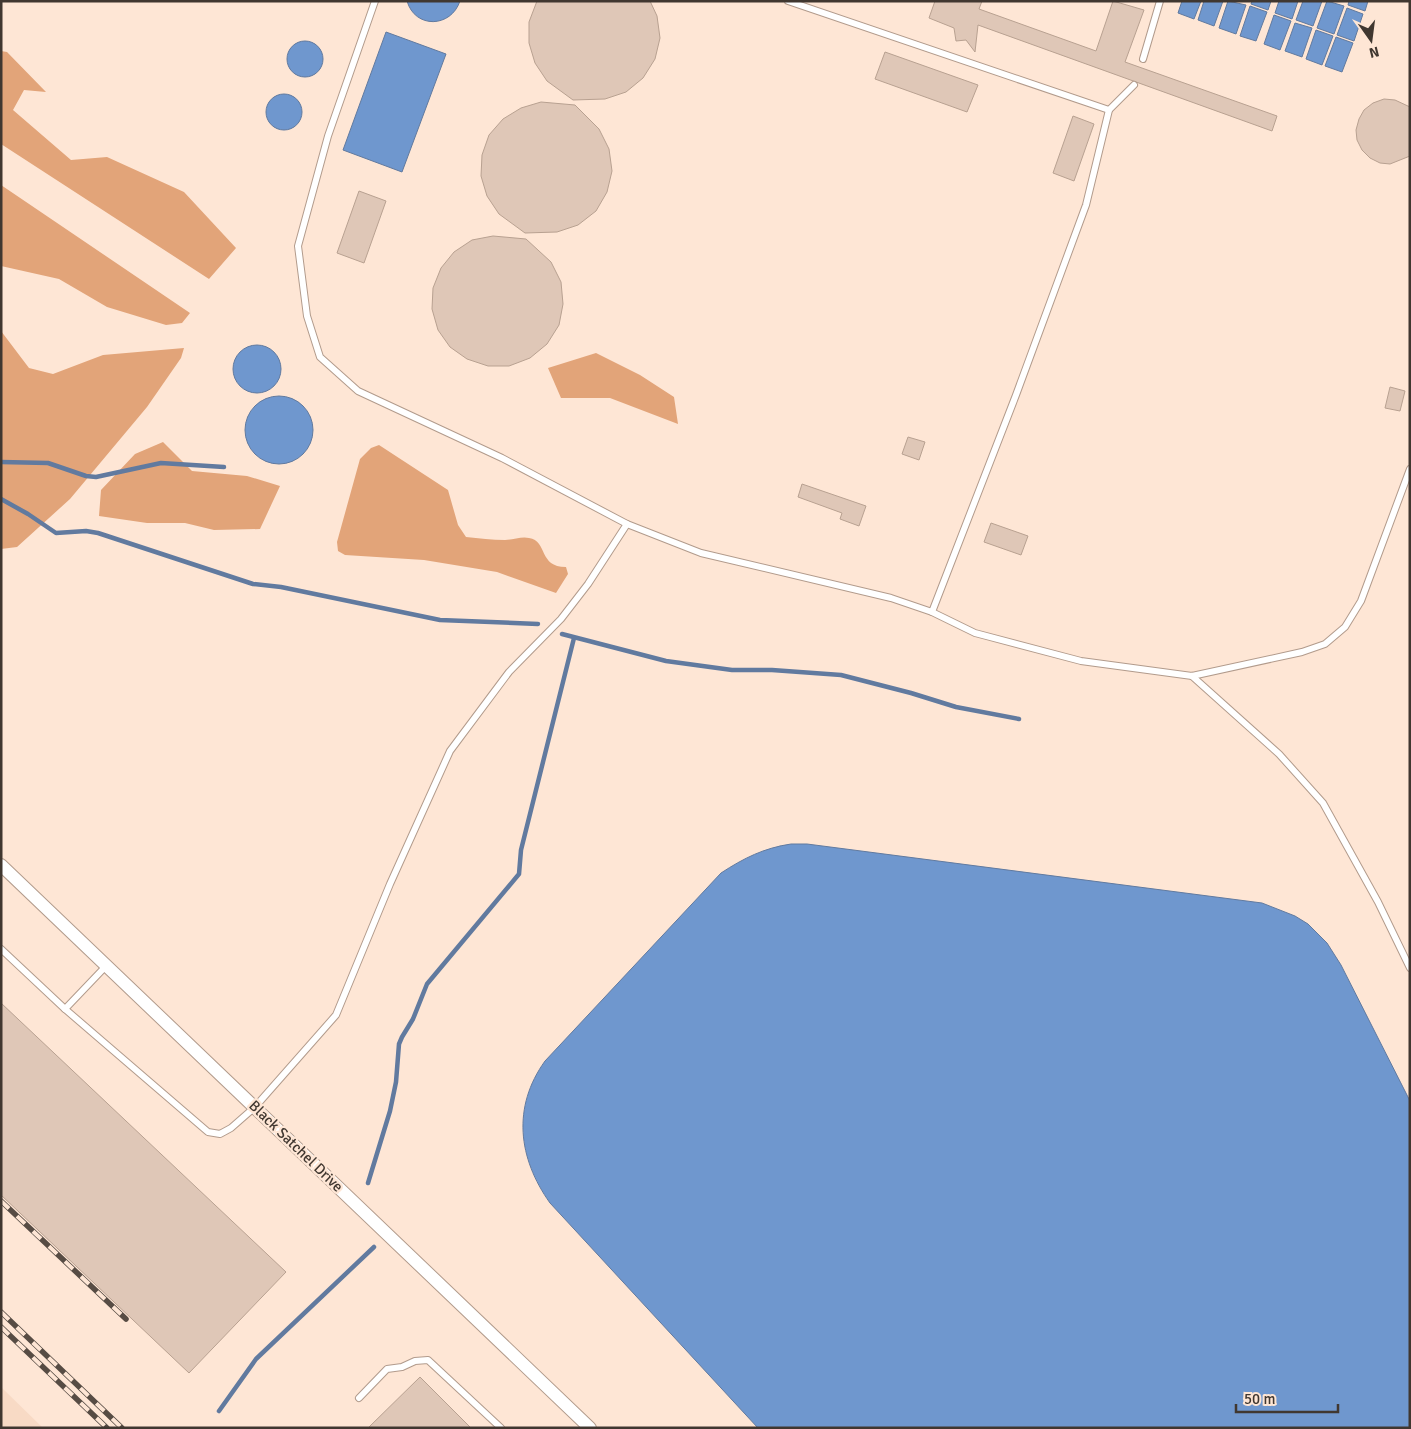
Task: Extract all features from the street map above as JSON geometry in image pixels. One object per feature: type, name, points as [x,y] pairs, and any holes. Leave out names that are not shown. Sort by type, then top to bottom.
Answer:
[{"type":"street","name":"Black Satchel Drive","points":[[1,865],[590,1428]]},
{"type":"lane","points":[[375,1],[328,136],[298,246],[307,316],[320,357],[358,391],[502,458],[627,524],[701,553],[891,598],[932,612],[975,633],[1081,661],[1192,676],[1302,652],[1325,644],[1345,627],[1361,601],[1410,469]]},
{"type":"lane","points":[[788,1],[1109,110]]},
{"type":"lane","points":[[1143,59],[1160,1]]},
{"type":"lane","points":[[932,612],[1016,395],[1086,205],[1109,110],[1134,85]]},
{"type":"lane","points":[[1,950],[65,1009],[208,1132],[220,1134],[232,1128],[255,1107],[336,1015],[390,884],[450,751],[509,672],[561,619],[588,584],[627,524]]},
{"type":"lane","points":[[1192,676],[1279,754],[1323,803],[1378,902],[1410,968]]},
{"type":"lane","points":[[65,1009],[107,965]]},
{"type":"lane","points":[[359,1398],[387,1369],[402,1367],[414,1361],[428,1360],[502,1428]]},
{"type":"shaded area","points":[[1,51],[7,52],[46,92],[24,90],[13,110],[71,160],[107,157],[184,192],[236,248],[209,279],[1,144]]},
{"type":"shaded area","points":[[1,185],[190,313],[182,323],[166,325],[107,307],[59,279],[1,266]]},
{"type":"shaded area","points":[[1,331],[29,368],[53,374],[103,355],[184,348],[181,358],[147,407],[70,499],[17,547],[1,549]]},
{"type":"shaded area","points":[[596,353],[640,375],[674,397],[678,424],[610,398],[561,398],[548,368]]},
{"type":"shaded area","points":[[163,442],[192,471],[247,476],[280,486],[260,529],[214,530],[185,523],[147,523],[99,516],[101,490],[135,454]]},
{"type":"shaded area","points":[[379,445],[448,490],[458,525],[466,537],[505,540],[526,538],[535,540],[551,563],[566,567],[568,574],[556,593],[497,572],[424,560],[345,555],[338,551],[337,542],[360,459],[371,448]]},
{"type":"shaded area","points":[[1,1387],[43,1428],[1,1428]]},
{"type":"water","points":[[407,1],[460,1],[449,16],[433,22],[417,17]]},
{"type":"water","points":[[1182,1],[1201,1],[1194,19],[1178,13]]},
{"type":"water","points":[[1204,1],[1223,1],[1214,26],[1198,20]]},
{"type":"water","points":[[1228,1],[1246,5],[1236,34],[1219,28]]},
{"type":"water","points":[[1252,1],[1271,1],[1268,10],[1251,4]]},
{"type":"water","points":[[1279,1],[1298,1],[1292,19],[1275,13]]},
{"type":"water","points":[[1303,1],[1322,1],[1313,26],[1296,20]]},
{"type":"water","points":[[1327,1],[1344,6],[1334,34],[1317,28]]},
{"type":"water","points":[[1349,1],[1368,1],[1365,11],[1348,5]]},
{"type":"water","points":[[1250,6],[1267,12],[1256,41],[1240,36]]},
{"type":"water","points":[[1347,8],[1363,14],[1354,41],[1337,35]]},
{"type":"water","points":[[1274,15],[1291,21],[1280,50],[1264,44]]},
{"type":"water","points":[[1295,23],[1312,28],[1302,57],[1285,51]]},
{"type":"water","points":[[1316,30],[1333,36],[1322,65],[1306,59]]},
{"type":"water","points":[[386,32],[446,54],[402,172],[343,150]]},
{"type":"water","points":[[1336,37],[1353,43],[1342,72],[1325,66]]},
{"type":"water","points":[[305,41],[317,47],[323,59],[317,71],[305,77],[293,71],[287,59],[293,47]]},
{"type":"water","points":[[284,94],[296,100],[302,112],[296,124],[284,130],[272,124],[266,112],[272,100]]},
{"type":"water","points":[[252,345],[262,345],[271,349],[277,355],[280,360],[280,378],[271,389],[262,393],[252,393],[243,389],[237,383],[233,374],[233,364],[237,355],[243,349]]},
{"type":"water","points":[[279,396],[292,399],[303,406],[310,417],[313,430],[310,443],[303,454],[292,461],[279,464],[266,461],[255,454],[248,443],[245,430],[248,417],[255,406],[266,399]]},
{"type":"water","points":[[791,844],[807,844],[1262,903],[1295,916],[1308,924],[1327,943],[1341,965],[1410,1101],[1410,1428],[758,1428],[550,1203],[539,1186],[531,1168],[523,1132],[524,1114],[527,1096],[534,1078],[545,1061],[721,873],[754,854]]},
{"type":"building","points":[[537,1],[650,1],[657,16],[660,38],[655,59],[643,78],[626,92],[605,99],[573,100],[547,81],[535,63],[529,43],[529,22]]},
{"type":"building","points":[[935,1],[982,1],[979,9],[1096,51],[1113,1],[1144,10],[1125,62],[1277,116],[1272,131],[978,25],[975,52],[966,40],[956,41],[954,28],[929,18]]},
{"type":"building","points":[[885,52],[978,85],[967,112],[875,79]]},
{"type":"building","points":[[1384,99],[1395,100],[1410,107],[1410,156],[1390,164],[1380,163],[1370,158],[1362,150],[1357,140],[1356,130],[1364,110],[1373,103]]},
{"type":"building","points":[[541,102],[575,105],[599,129],[609,149],[612,171],[607,192],[596,211],[578,225],[557,232],[525,233],[499,214],[487,196],[481,176],[482,155],[489,135],[503,119],[521,108]]},
{"type":"building","points":[[1073,116],[1094,124],[1074,181],[1053,173]]},
{"type":"building","points":[[359,191],[386,201],[364,263],[337,253]]},
{"type":"building","points":[[493,236],[526,239],[551,262],[561,282],[563,304],[559,325],[547,344],[530,358],[509,366],[488,366],[467,359],[450,347],[438,330],[432,309],[433,288],[441,268],[454,252],[472,240]]},
{"type":"building","points":[[1390,387],[1405,391],[1400,411],[1385,408]]},
{"type":"building","points":[[908,437],[925,442],[919,460],[902,454]]},
{"type":"building","points":[[802,484],[866,506],[859,526],[840,519],[842,513],[798,497]]},
{"type":"building","points":[[991,523],[1028,536],[1021,555],[984,542]]},
{"type":"building","points":[[1,1003],[286,1272],[189,1373],[1,1195]]},
{"type":"building","points":[[420,1377],[471,1428],[368,1428]]},
{"type":"waterway","points":[[1,462],[48,463],[86,476],[96,477],[161,463],[224,467]]},
{"type":"waterway","points":[[1,499],[56,533],[86,531],[98,533],[253,584],[281,587],[440,620],[538,624]]},
{"type":"waterway","points":[[562,634],[666,661],[732,670],[772,670],[841,675],[956,707],[1019,719]]},
{"type":"waterway","points":[[368,1183],[390,1111],[396,1082],[399,1044],[413,1019],[427,984],[519,874],[521,850],[574,638]]},
{"type":"waterway","points":[[219,1411],[256,1359],[374,1247]]},
{"type":"railway","points":[[1,1201],[126,1319]]},
{"type":"railway","points":[[1,1312],[122,1428]]},
{"type":"railway","points":[[1,1327],[107,1428]]}]
